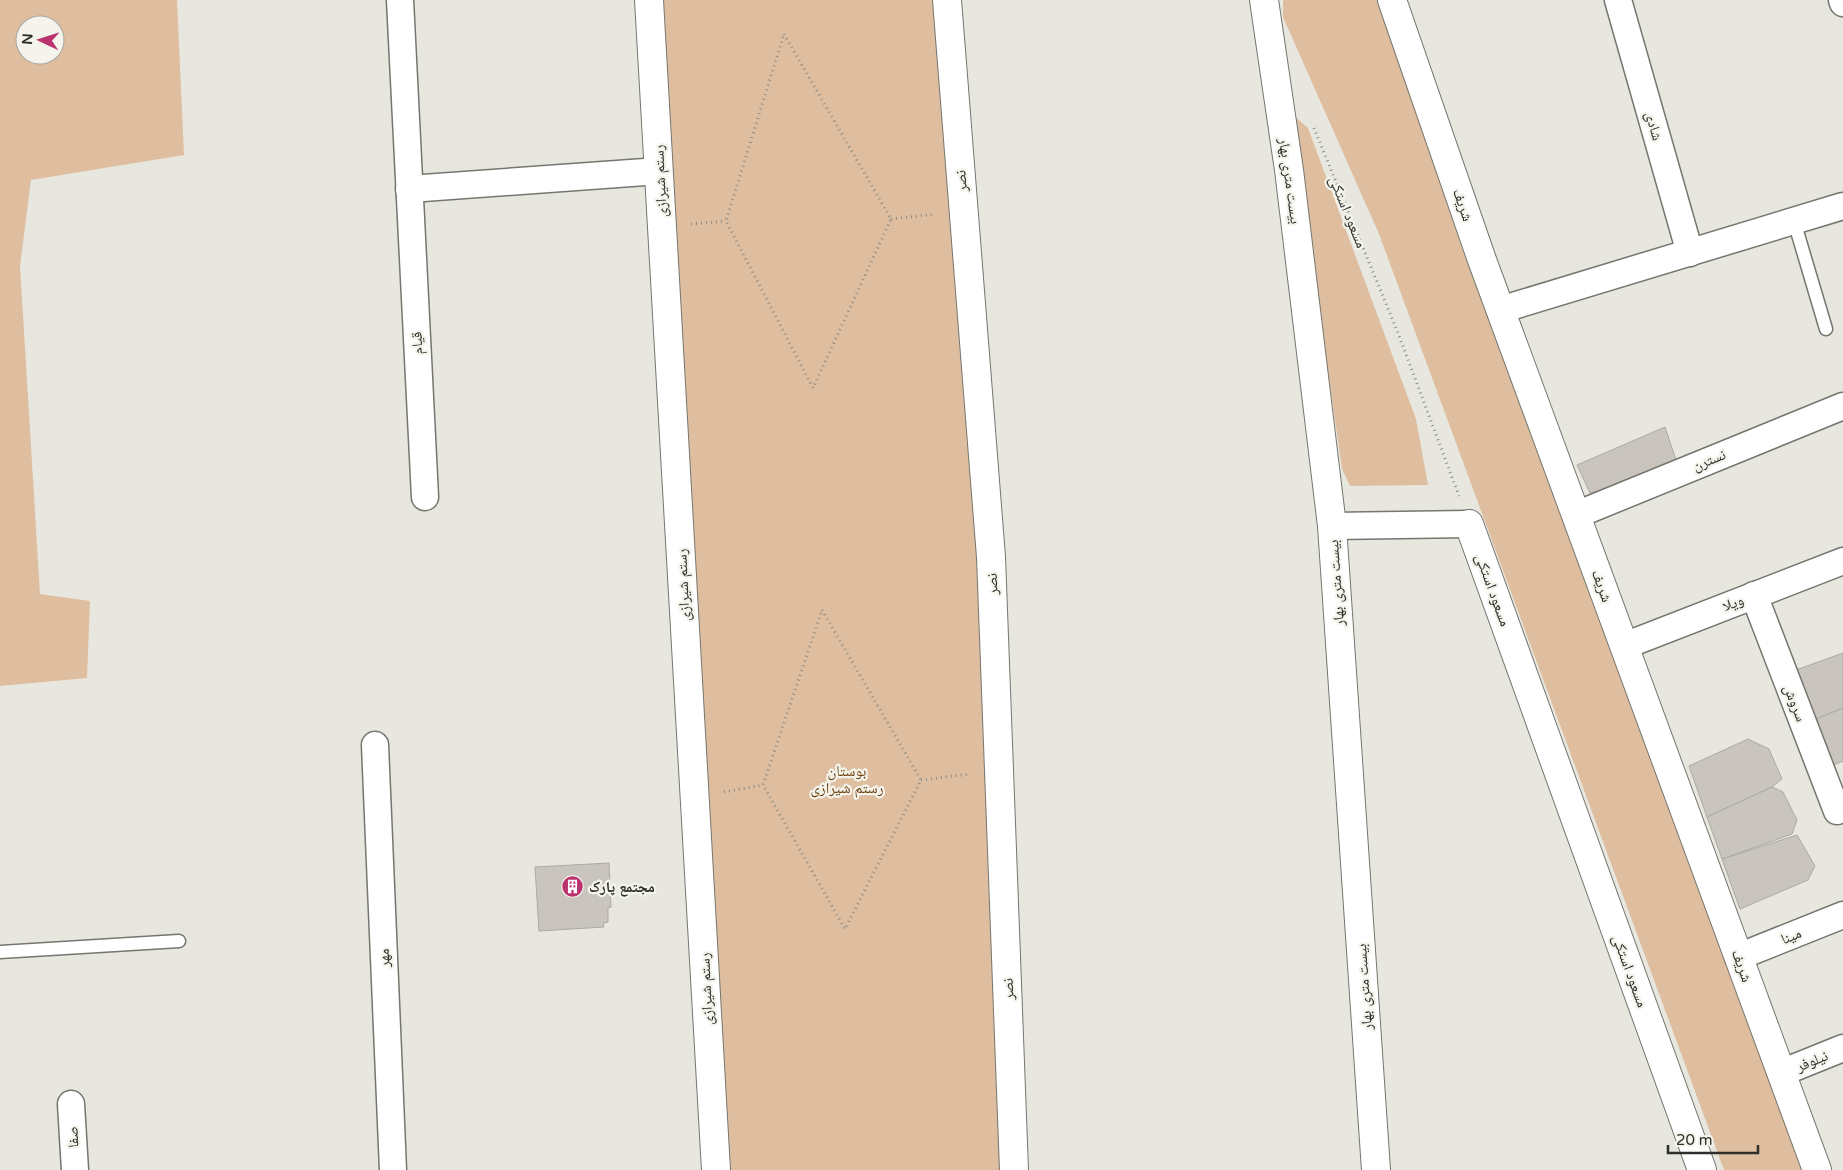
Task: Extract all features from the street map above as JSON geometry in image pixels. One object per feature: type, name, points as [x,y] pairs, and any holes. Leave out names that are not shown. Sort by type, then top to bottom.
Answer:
[{"type":"street","name":"قیام","points":[[400,0],[424,497]]},
{"type":"street","name":"رستم شیرازی","points":[[649,0],[716,1170]]},
{"type":"street","name":"نصر","points":[[946,0],[991,557],[1014,1170]]},
{"type":"street","name":"بیست متری بهار","points":[[1264,0],[1289,170],[1332,526],[1376,1170]]},
{"type":"street","name":"شریف","points":[[1392,0],[1500,310],[1817,1170]]},
{"type":"street","name":"شادی","points":[[1618,0],[1690,253]]},
{"type":"street","points":[[409,189],[659,171]]},
{"type":"street","points":[[1500,310],[1843,206]]},
{"type":"street","name":"نسترن","points":[[1576,515],[1843,406]]},
{"type":"street","points":[[1332,526],[1470,524]]},
{"type":"street","name":"مسعود استکی","points":[[1470,524],[1702,1170]]},
{"type":"street","name":"ویلا","points":[[1624,646],[1843,561]]},
{"type":"street","name":"سروش","points":[[1754,595],[1837,811]]},
{"type":"street","name":"مهر","points":[[375,745],[393,1170]]},
{"type":"street","name":"مینا","points":[[1738,957],[1843,915]]},
{"type":"street","name":"نیلوفر","points":[[1781,1074],[1843,1048]]},
{"type":"street","name":"صفا","points":[[71,1104],[75,1170]]},
{"type":"lane","points":[[1794,221],[1826,328]]},
{"type":"lane","points":[[0,952],[179,941]]},
{"type":"path","points":[[784,34],[891,219],[813,388],[726,221],[784,34]]},
{"type":"path","name":"مسعود استکی","points":[[1313,125],[1398,333],[1470,524]]},
{"type":"path","points":[[891,219],[964,210]]},
{"type":"path","points":[[662,226],[726,221]]},
{"type":"path","points":[[822,610],[921,780],[845,929],[763,785],[822,610]]},
{"type":"path","points":[[921,780],[1000,770]]},
{"type":"path","points":[[695,796],[763,785]]},
{"type":"green space","points":[[0,0],[177,0],[184,155],[31,180],[20,266],[40,594],[90,601],[87,678],[0,686]]},
{"type":"green space","name":"بوستان رستم شیرازی","points":[[648,0],[946,0],[1014,1170],[717,1170]]},
{"type":"green space","points":[[1283,0],[1377,0],[1467,262],[1802,1170],[1724,1170],[1379,234],[1283,17]]},
{"type":"green space","points":[[1291,113],[1308,128],[1416,419],[1428,485],[1350,486],[1342,469]]},
{"type":"building","points":[[1665,427],[1679,469],[1590,493],[1577,465]]},
{"type":"building","points":[[1843,653],[1843,708],[1811,721],[1796,670]]},
{"type":"building","points":[[1843,708],[1843,761],[1831,766],[1811,721]]},
{"type":"building","points":[[1748,739],[1769,749],[1782,779],[1772,787],[1707,817],[1689,766]]},
{"type":"building","points":[[1772,787],[1783,792],[1797,820],[1792,834],[1722,859],[1707,817]]},
{"type":"building","points":[[1797,835],[1815,866],[1808,880],[1740,909],[1722,859]]},
{"type":"building","name":"مجتمع پارک","points":[[609,863],[611,907],[608,908],[608,922],[603,923],[604,927],[539,931],[535,867]]},
{"type":"place","name":"مجتمع پارک","points":[[573,887]]}]
